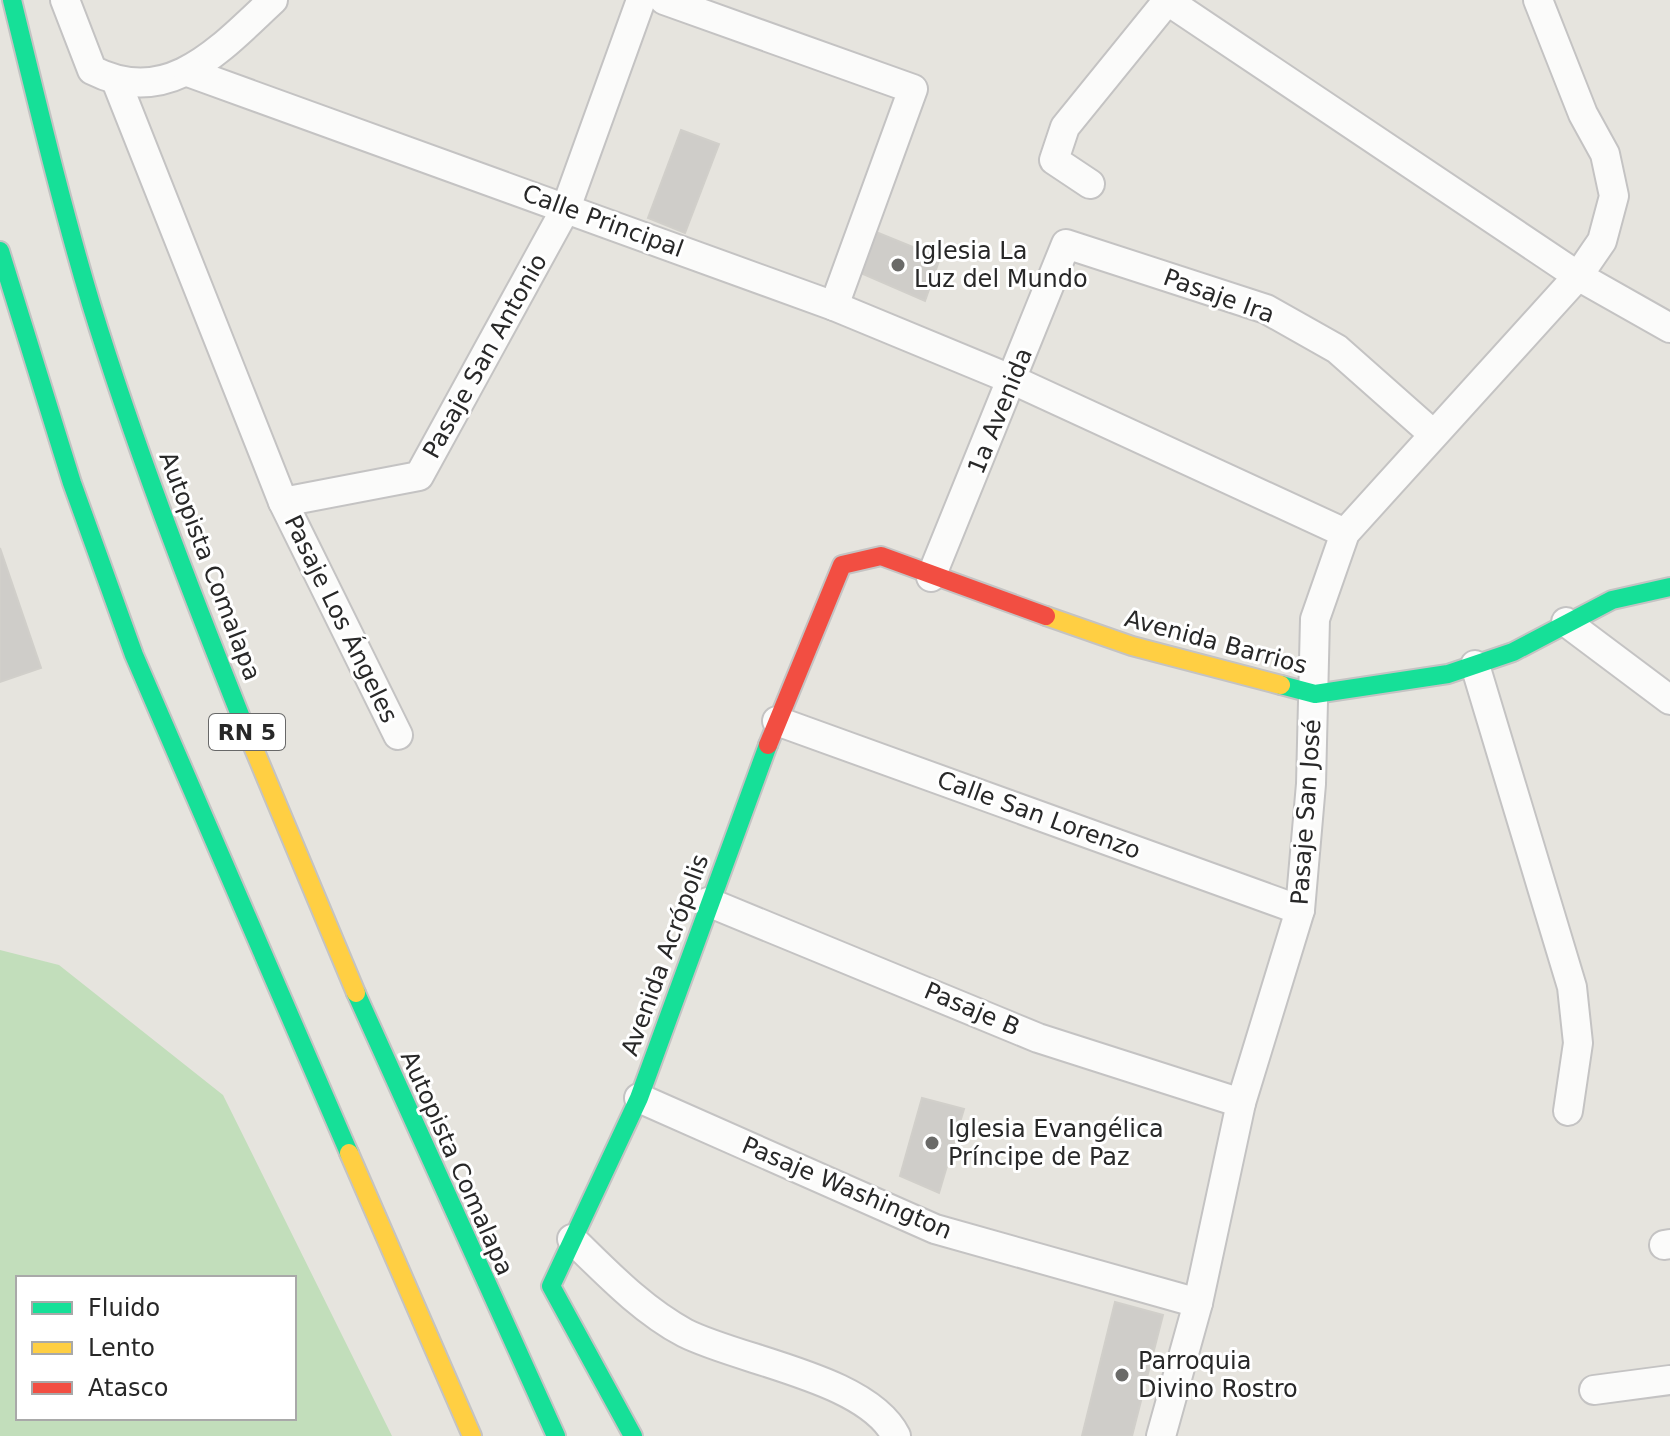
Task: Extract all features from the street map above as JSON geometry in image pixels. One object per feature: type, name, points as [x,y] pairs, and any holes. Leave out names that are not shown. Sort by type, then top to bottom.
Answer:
[{"type":"main road","name":"Autopista Comalapa","points":[[12,0],[62,199],[122,399],[211,643],[322,919],[556,1436]]},
{"type":"main road","name":"RN 5","points":[[0,251],[77,497],[134,655],[225,873],[472,1436]]},
{"type":"main road","name":"Avenida Acrópolis","points":[[633,1436],[551,1286],[639,1098],[708,902],[777,721],[842,565],[881,556],[931,577]]},
{"type":"main road","name":"Avenida Barrios","points":[[931,577],[1132,646],[1315,694],[1448,674],[1513,652],[1612,600],[1670,587]]},
{"type":"street","points":[[65,0],[92,70],[117,83],[154,82],[188,72],[214,54],[273,0]]},
{"type":"street","name":"Pasaje San Antonio","points":[[283,502],[419,476],[566,208],[641,0]]},
{"type":"street","points":[[664,0],[913,89],[834,306]]},
{"type":"street","points":[[1090,184],[1054,160],[1065,127],[1168,0],[1578,276],[1670,328]]},
{"type":"street","name":"Pasaje San José","points":[[1161,1436],[1198,1303],[1241,1103],[1300,910],[1315,694],[1315,619],[1345,533],[1578,276],[1602,241],[1614,196],[1605,154],[1583,114],[1538,0]]},
{"type":"street","name":"Calle Principal","points":[[188,72],[834,306],[1013,380]]},
{"type":"street","points":[[117,83],[283,502]]},
{"type":"street","name":"1a Avenida","points":[[931,577],[1066,244]]},
{"type":"street","name":"Pasaje Ira","points":[[1066,244],[1266,309],[1337,349],[1433,434]]},
{"type":"street","points":[[1013,380],[1345,533]]},
{"type":"street","name":"Pasaje Los Ángeles","points":[[283,502],[398,735]]},
{"type":"street","points":[[1566,622],[1670,700]]},
{"type":"street","points":[[1475,665],[1572,987],[1578,1043],[1568,1111]]},
{"type":"street","name":"Calle San Lorenzo","points":[[777,721],[1300,910]]},
{"type":"street","name":"Pasaje B","points":[[708,902],[1038,1038],[1241,1103]]},
{"type":"street","name":"Pasaje Washington","points":[[639,1098],[935,1229],[1198,1303]]},
{"type":"street","points":[[572,1239],[627,1293],[686,1333],[851,1395],[888,1420],[896,1436]]},
{"type":"street","points":[[1594,1390],[1670,1380]]},
{"type":"green space","points":[[0,950],[59,965],[223,1095],[392,1436],[0,1436]]},
{"type":"building","points":[[681,130],[719,144],[685,233],[648,218]]},
{"type":"building","name":"Iglesia La Luz del Mundo","points":[[871,230],[940,258],[925,301],[856,271]]},
{"type":"building","points":[[0,548],[41,668],[0,682]]},
{"type":"building","name":"Iglesia Evangélica Príncipe de Paz","points":[[922,1098],[964,1109],[939,1193],[900,1176]]},
{"type":"building","name":"Parroquia Divino Rostro","points":[[1115,1302],[1163,1315],[1132,1436],[1082,1436]]},
{"type":"traffic: fast","points":[[12,0],[91,304],[163,516],[244,725]]},
{"type":"traffic: fast","points":[[0,251],[72,483],[134,655],[349,1153]]},
{"type":"traffic: fast","points":[[1281,685],[1315,694],[1448,674],[1513,652],[1612,600],[1670,587]]},
{"type":"traffic: fast","points":[[633,1436],[551,1286],[639,1098],[768,745]]},
{"type":"traffic: fast","points":[[356,993],[556,1436]]},
{"type":"traffic: slow","points":[[1046,616],[1132,646],[1281,685]]},
{"type":"traffic: slow","points":[[244,725],[356,993]]},
{"type":"traffic: slow","points":[[349,1153],[472,1436]]},
{"type":"traffic: jam","points":[[768,745],[842,565],[881,556],[1046,616]]},
{"type":"place","name":"Iglesia La Luz del Mundo","points":[[898,265]]},
{"type":"place","name":"Iglesia Evangélica Príncipe de Paz","points":[[932,1143]]},
{"type":"place","name":"Parroquia Divino Rostro","points":[[1122,1375]]}]
